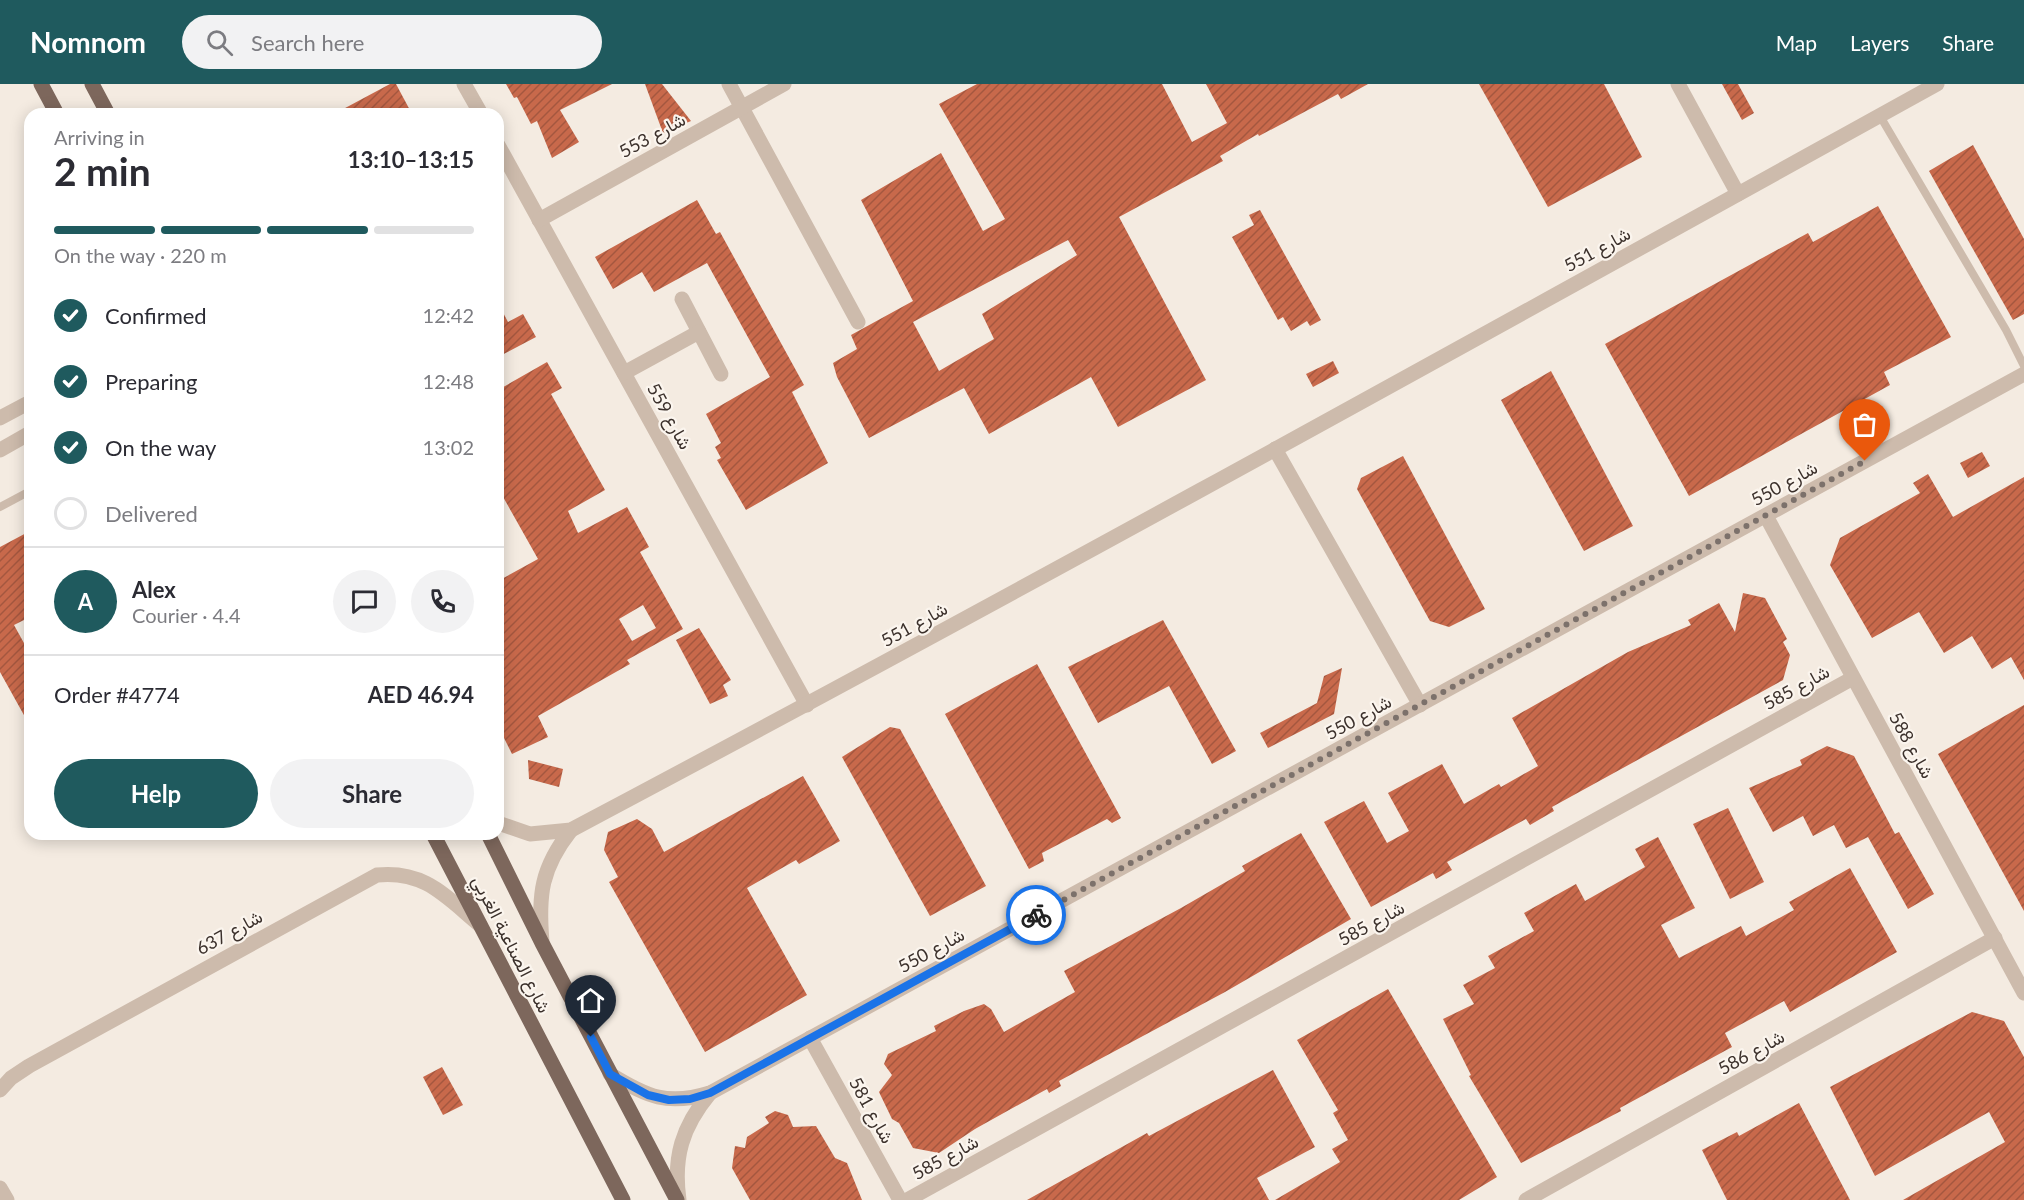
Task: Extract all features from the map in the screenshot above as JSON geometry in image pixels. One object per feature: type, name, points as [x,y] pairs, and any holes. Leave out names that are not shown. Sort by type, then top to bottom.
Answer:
[{"type":"main road","points":[[41,84],[54,108]]},
{"type":"main road","points":[[93,84],[105,108]]},
{"type":"main road","name":"شارع الصناعية الغربي","points":[[436,840],[623,1200]]},
{"type":"main road","name":"شارع الصناعية الغربي","points":[[491,840],[610,1074],[678,1200]]},
{"type":"street","points":[[464,84],[478,108]]},
{"type":"street","points":[[729,84],[858,322]]},
{"type":"street","name":"شارع 553","points":[[539,219],[784,84]]},
{"type":"street","points":[[1678,84],[1738,194]]},
{"type":"street","name":"شارع 551","points":[[542,943],[540,896],[545,872],[555,849],[571,830],[807,705],[1937,84]]},
{"type":"street","name":"شارع 559","points":[[504,156],[807,705]]},
{"type":"street","points":[[682,299],[721,374]]},
{"type":"street","points":[[624,373],[699,332]]},
{"type":"street","name":"شارع 550","points":[[610,1074],[648,1095],[669,1100],[690,1099],[710,1093],[2024,374]]},
{"type":"street","points":[[0,418],[24,405]]},
{"type":"street","points":[[0,450],[24,436]]},
{"type":"street","points":[[1275,449],[1420,705]]},
{"type":"street","name":"شارع 588","points":[[1766,516],[2024,993]]},
{"type":"street","name":"شارع 585","points":[[907,1200],[1853,678]]},
{"type":"street","name":"شارع 551","points":[[504,825],[530,834],[571,830]]},
{"type":"street","name":"شارع 637","points":[[0,1090],[11,1078],[29,1066],[377,875],[397,873],[416,876],[434,886],[480,925]]},
{"type":"street","name":"شارع 586","points":[[1526,1200],[1995,938]]},
{"type":"street","name":"شارع 581","points":[[810,1038],[900,1200]]},
{"type":"street","name":"شارع 550","points":[[678,1200],[677,1155],[683,1132],[710,1093]]},
{"type":"street","points":[[0,1188],[7,1200]]},
{"type":"lane","points":[[1880,116],[2006,330],[2024,366]]},
{"type":"lane","points":[[0,507],[24,494]]},
{"type":"building","points":[[390,84],[396,84],[409,108],[345,108]]},
{"type":"building","points":[[506,84],[612,84],[560,110],[579,142],[552,158],[537,121],[531,124],[517,97],[514,98]]},
{"type":"building","points":[[645,84],[662,84],[691,121],[663,133]]},
{"type":"building","points":[[977,84],[1162,84],[1192,142],[1227,123],[1206,84],[1368,84],[1341,99],[1338,94],[1259,136],[1258,134],[1220,156],[1223,161],[1119,217],[1206,380],[1118,427],[1091,377],[989,434],[964,388],[869,438],[837,377],[833,363],[857,349],[851,335],[913,301],[861,200],[941,153],[983,231],[1005,219],[939,104]],"holes":[[[1068,240],[1077,255],[982,314],[994,339],[939,371],[913,322]]]},
{"type":"building","points":[[1479,84],[1604,84],[1642,157],[1548,207]]},
{"type":"building","points":[[1722,84],[1738,84],[1754,113],[1742,120]]},
{"type":"building","points":[[1973,145],[2024,239],[2024,314],[2013,320],[1929,171]]},
{"type":"building","points":[[697,200],[716,234],[720,232],[804,385],[792,392],[828,463],[746,510],[717,460],[721,458],[715,447],[721,443],[706,414],[770,377],[707,263],[654,292],[642,272],[613,289],[595,257]]},
{"type":"building","points":[[1878,206],[1951,337],[1884,372],[1890,385],[1689,496],[1605,344],[1808,233],[1813,242]]},
{"type":"building","points":[[1260,210],[1321,320],[1310,326],[1307,321],[1291,331],[1283,317],[1278,320],[1232,237],[1254,225],[1249,215]]},
{"type":"building","points":[[504,314],[508,322],[523,314],[536,337],[504,354]]},
{"type":"building","points":[[1333,361],[1339,373],[1313,387],[1306,374]]},
{"type":"building","points":[[547,362],[562,388],[551,394],[605,490],[568,511],[578,533],[627,507],[649,547],[640,552],[683,629],[627,660],[630,664],[538,716],[548,737],[512,754],[504,738],[504,578],[538,559],[504,499],[504,387]],"holes":[[[643,605],[656,628],[632,641],[619,619]]]},
{"type":"building","points":[[1551,371],[1633,526],[1584,551],[1501,400]]},
{"type":"building","points":[[1982,452],[1990,466],[1968,478],[1960,463]]},
{"type":"building","points":[[1403,456],[1485,609],[1449,627],[1430,621],[1357,489],[1361,478]]},
{"type":"building","points":[[1928,474],[1953,517],[2024,477],[2024,680],[2011,657],[1992,669],[1972,636],[1944,653],[1919,612],[1872,638],[1830,565],[1840,538],[1920,493],[1913,483]]},
{"type":"building","points":[[24,534],[24,620],[14,625],[24,643],[24,715],[0,672],[0,547]]},
{"type":"building","points":[[1743,593],[1765,598],[1787,639],[1783,642],[1790,655],[1783,680],[1552,807],[1554,811],[1530,825],[1526,819],[1447,862],[1452,870],[1436,879],[1433,873],[1371,907],[1324,822],[1364,801],[1387,843],[1409,831],[1388,793],[1442,764],[1464,804],[1499,784],[1501,787],[1538,766],[1512,718],[1628,652],[1691,625],[1688,620],[1719,603],[1735,632]]},
{"type":"building","points":[[1163,620],[1236,751],[1212,764],[1169,686],[1098,723],[1068,667]]},
{"type":"building","points":[[699,628],[731,680],[723,685],[728,696],[710,704],[676,640]]},
{"type":"building","points":[[1037,664],[1121,818],[1112,823],[1107,819],[1042,853],[1044,861],[1029,869],[945,714]]},
{"type":"building","points":[[1342,668],[1334,714],[1268,748],[1260,733],[1317,703],[1324,676]]},
{"type":"building","points":[[2024,705],[2024,911],[1938,754]]},
{"type":"building","points":[[890,727],[900,729],[986,886],[930,916],[842,757]]},
{"type":"building","points":[[1827,746],[1854,756],[1895,834],[1899,832],[1934,894],[1908,909],[1868,837],[1846,848],[1834,825],[1813,836],[1803,816],[1773,832],[1749,788],[1802,765],[1800,760]]},
{"type":"building","points":[[528,760],[563,769],[559,787],[529,779]]},
{"type":"building","points":[[803,776],[840,841],[799,864],[796,860],[747,888],[807,995],[705,1052],[609,882],[618,877],[604,850],[608,832],[637,819],[652,829],[664,852]]},
{"type":"building","points":[[1728,808],[1764,882],[1730,899],[1693,824]]},
{"type":"building","points":[[1301,833],[1351,919],[1225,992],[1059,1081],[1061,1086],[1049,1093],[1047,1089],[975,1129],[939,1153],[913,1148],[899,1123],[892,1119],[879,1092],[892,1075],[884,1064],[888,1054],[936,1031],[934,1026],[984,1004],[991,1009],[1004,1032],[1075,992],[1064,971],[1245,871],[1242,866]]},
{"type":"building","points":[[1658,837],[1695,908],[1661,925],[1679,958],[1741,926],[1746,936],[1794,910],[1789,902],[1850,868],[1897,952],[1790,1012],[1784,1001],[1725,1033],[1732,1047],[1620,1108],[1621,1111],[1521,1163],[1469,1076],[1471,1075],[1443,1019],[1474,1004],[1463,985],[1495,968],[1488,956],[1534,931],[1524,913],[1576,884],[1585,901],[1645,867],[1635,849]]},
{"type":"building","points":[[1388,989],[1497,1177],[1459,1200],[1275,1200],[1340,1162],[1332,1149],[1348,1140],[1333,1113],[1338,1110],[1297,1040]]},
{"type":"building","points":[[1972,1012],[2004,1021],[2024,1057],[2024,1200],[1903,1200],[2005,1142],[1989,1112],[1875,1176],[1830,1087]]},
{"type":"building","points":[[442,1067],[463,1105],[443,1115],[423,1077]]},
{"type":"building","points":[[1273,1070],[1315,1147],[1257,1178],[1269,1200],[1027,1200],[1147,1133],[1149,1136]]},
{"type":"building","points":[[1799,1103],[1850,1200],[1727,1200],[1702,1150],[1737,1132],[1739,1136]]},
{"type":"building","points":[[775,1111],[788,1115],[793,1127],[816,1126],[835,1158],[847,1163],[862,1200],[750,1200],[732,1168],[735,1146],[745,1148],[747,1137],[769,1123],[765,1117]]},
{"type":"way so far","points":[[1036,915],[1865,461]]},
{"type":"route","points":[[591,1037],[610,1074],[648,1095],[669,1100],[690,1099],[710,1093],[1036,915]]}]
